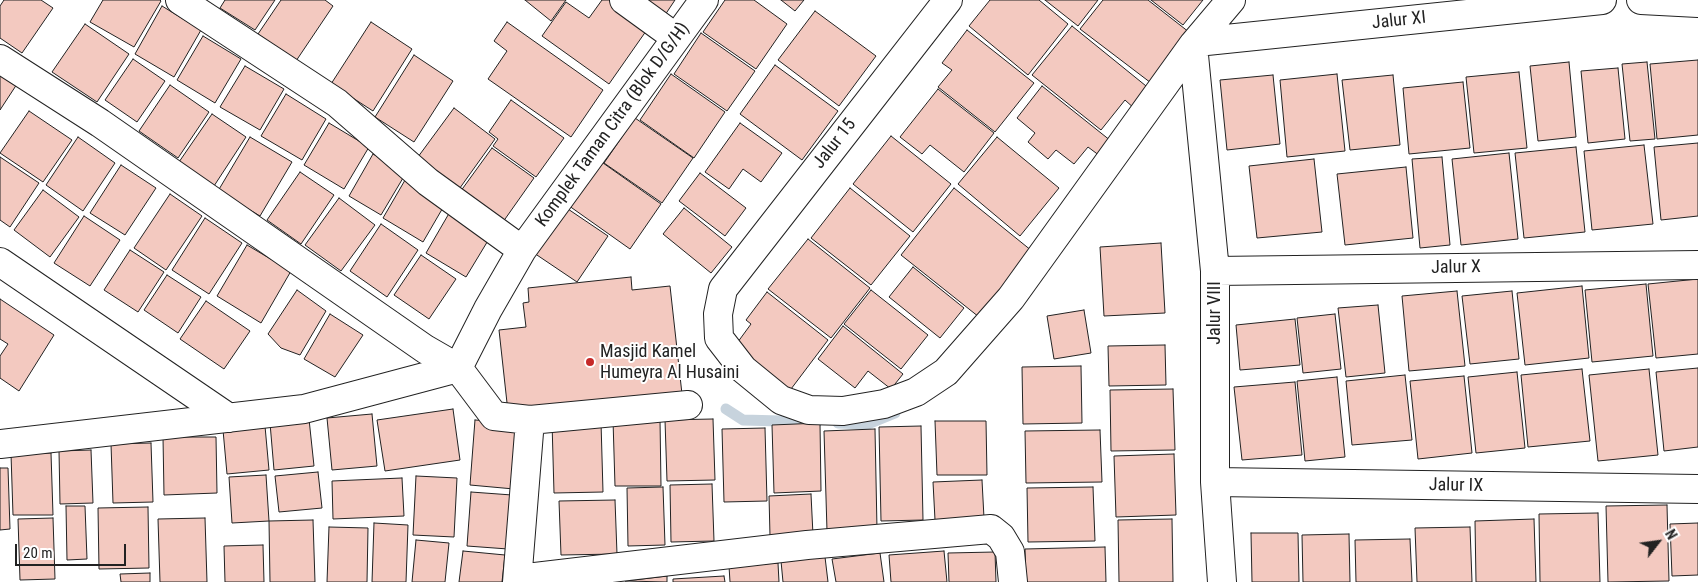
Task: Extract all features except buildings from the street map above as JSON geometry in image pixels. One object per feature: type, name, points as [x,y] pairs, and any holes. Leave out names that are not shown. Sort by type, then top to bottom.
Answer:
[{"type":"street","points":[[180,0],[337,103],[428,182],[522,250]]},
{"type":"street","points":[[624,0],[675,37]]},
{"type":"street","name":"Komplek Taman Citra (Blok D/G/H)","points":[[458,368],[488,309],[522,250],[675,37],[704,0]]},
{"type":"street","name":"Jalur 15","points":[[948,0],[723,289],[718,314],[719,338],[744,369],[781,400],[809,410],[843,410],[884,404],[916,392],[946,372],[1011,298],[1195,43]]},
{"type":"street","points":[[1195,43],[1231,0]]},
{"type":"street","name":"Jalur XI","points":[[1195,43],[1602,0]]},
{"type":"street","points":[[1641,0],[1698,3]]},
{"type":"street","name":"Jalur VIII","points":[[1195,43],[1215,271],[1215,482],[1222,582]]},
{"type":"street","points":[[0,59],[100,123],[425,349],[458,368],[494,416],[530,420],[688,405]]},
{"type":"street","points":[[0,262],[229,418]]},
{"type":"street","name":"Jalur X","points":[[1215,271],[1698,265]]},
{"type":"street","points":[[0,444],[304,409],[458,368]]},
{"type":"street","points":[[530,420],[517,580],[807,545],[991,529],[1001,537],[1010,552],[1013,582]]},
{"type":"street","name":"Jalur IX","points":[[1215,482],[1698,489]]},
{"type":"waterway","points":[[726,409],[743,420],[817,422]]},
{"type":"waterway","points":[[838,423],[868,424],[895,413]]},
{"type":"place","name":"Masjid Kamel Humeyra Al Husaini","points":[[590,362]]}]
